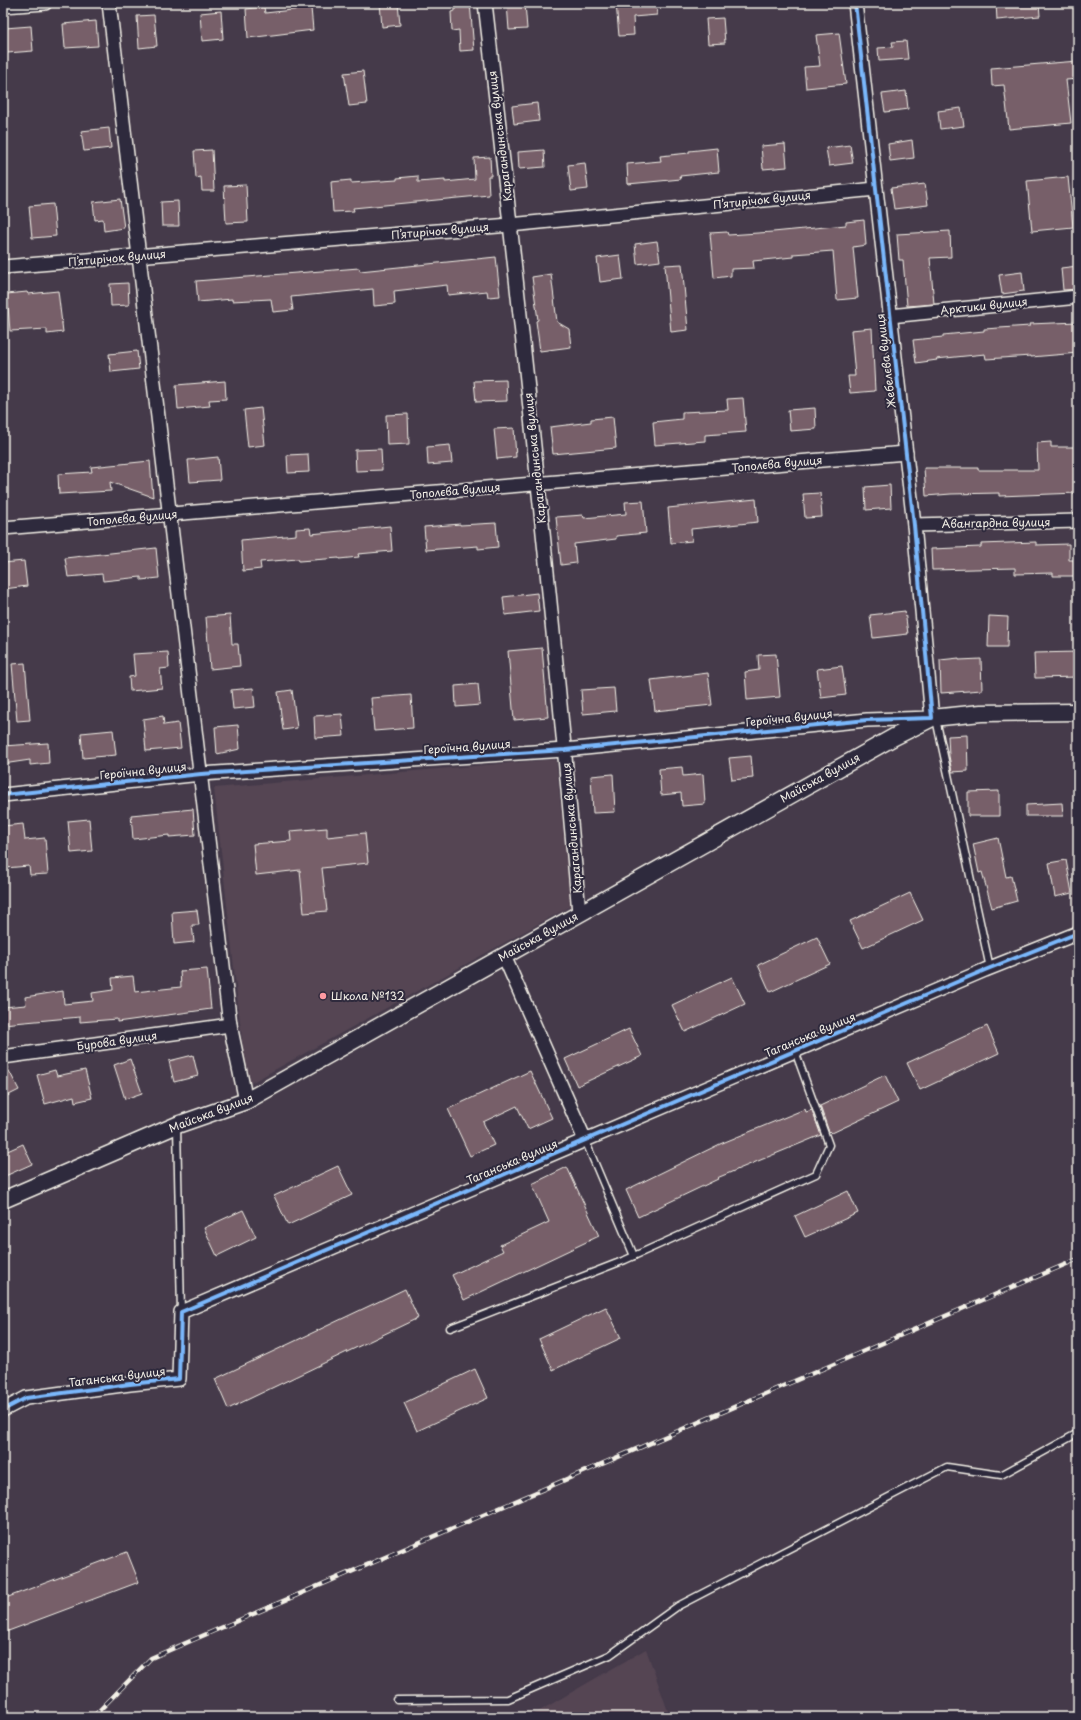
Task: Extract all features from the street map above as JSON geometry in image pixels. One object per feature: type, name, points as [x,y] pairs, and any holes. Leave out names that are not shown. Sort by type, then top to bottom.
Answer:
[{"type":"street","points":[[3,6],[45,3]]},
{"type":"street","points":[[109,3],[230,1026],[246,1101]]},
{"type":"street","name":"Карагандинська вулиця","points":[[485,3],[538,484],[565,750],[579,913]]},
{"type":"street","name":"Жебелєва вулиця","points":[[855,3],[914,525],[934,718]]},
{"type":"street","name":"П’ятирічок вулиця","points":[[3,267],[510,225],[876,189]]},
{"type":"street","name":"Арктики вулиця","points":[[890,316],[1078,297]]},
{"type":"street","name":"Тополєва вулиця","points":[[3,528],[906,453]]},
{"type":"street","name":"Авангардна вулиця","points":[[914,525],[1078,521]]},
{"type":"street","name":"Майська вулиця","points":[[3,1200],[177,1125],[246,1101],[887,741],[934,718],[982,714],[1078,712]]},
{"type":"street","name":"Героїчна вулиця","points":[[3,795],[201,774],[565,750],[867,720],[934,718]]},
{"type":"street","name":"Таганська вулиця","points":[[3,1410],[26,1398],[179,1379],[181,1312],[990,968],[1078,933]]},
{"type":"street","points":[[504,956],[585,1140]]},
{"type":"street","name":"Бурова вулиця","points":[[3,1057],[230,1026]]},
{"type":"lane","points":[[934,718],[990,968]]},
{"type":"lane","points":[[450,1328],[634,1256],[816,1174],[829,1146],[795,1051]]},
{"type":"lane","points":[[177,1125],[181,1312]]},
{"type":"lane","points":[[585,1140],[634,1256]]},
{"type":"lane","points":[[397,1700],[508,1699],[610,1655],[678,1606],[947,1467],[1001,1475],[1078,1433]]},
{"type":"shaded area","name":"Школа №132","points":[[556,759],[571,906],[247,1085],[214,788]]},
{"type":"shaded area","points":[[646,1649],[670,1717],[529,1717]]},
{"type":"building","points":[[380,3],[398,3],[400,25],[382,27]]},
{"type":"building","points":[[455,3],[470,3],[474,50],[460,51],[459,30],[452,31],[451,12],[455,11]]},
{"type":"building","points":[[507,3],[525,3],[527,29],[509,30]]},
{"type":"building","points":[[616,3],[656,3],[657,15],[633,17],[634,35],[619,36]]},
{"type":"building","points":[[996,3],[1039,3],[1040,16],[997,20]]},
{"type":"building","points":[[264,7],[265,13],[311,8],[313,30],[248,38],[246,9]]},
{"type":"building","points":[[221,11],[223,39],[202,41],[200,13]]},
{"type":"building","points":[[154,15],[157,46],[139,48],[137,16]]},
{"type":"building","points":[[723,18],[725,43],[708,44],[706,19]]},
{"type":"building","points":[[96,21],[98,46],[65,48],[63,24]]},
{"type":"building","points":[[31,26],[33,51],[7,53],[5,28]]},
{"type":"building","points":[[839,33],[846,84],[806,88],[804,67],[820,66],[816,35]]},
{"type":"building","points":[[906,41],[908,59],[879,61],[878,48],[893,47],[892,42]]},
{"type":"building","points":[[1078,61],[1078,79],[1066,80],[1071,123],[1009,129],[1004,85],[992,86],[991,68]]},
{"type":"building","points":[[363,71],[367,104],[349,106],[344,73]]},
{"type":"building","points":[[906,91],[908,109],[885,112],[882,94]]},
{"type":"building","points":[[537,103],[539,121],[514,124],[512,106]]},
{"type":"building","points":[[961,108],[964,126],[940,129],[938,111]]},
{"type":"building","points":[[109,128],[111,148],[84,151],[81,131]]},
{"type":"building","points":[[912,140],[914,158],[890,161],[888,144]]},
{"type":"building","points":[[785,144],[787,167],[763,169],[761,146]]},
{"type":"building","points":[[850,145],[853,163],[829,166],[826,148]]},
{"type":"building","points":[[717,148],[719,172],[680,176],[681,179],[628,184],[627,164],[661,161],[660,156]]},
{"type":"building","points":[[212,150],[214,191],[202,191],[201,177],[196,178],[194,151]]},
{"type":"building","points":[[544,150],[545,167],[519,169],[518,152]]},
{"type":"building","points":[[490,157],[491,176],[488,176],[489,195],[353,208],[354,211],[333,212],[331,182],[351,180],[351,183],[397,180],[397,178],[418,176],[418,182],[445,180],[445,182],[475,179],[474,158]]},
{"type":"building","points":[[585,163],[588,189],[571,191],[568,165]]},
{"type":"building","points":[[1068,177],[1073,227],[1032,231],[1027,181]]},
{"type":"building","points":[[925,184],[928,205],[894,209],[891,188]]},
{"type":"building","points":[[246,185],[248,222],[226,223],[224,186]]},
{"type":"building","points":[[120,199],[124,228],[104,231],[103,219],[95,220],[93,202]]},
{"type":"building","points":[[178,201],[179,226],[162,226],[161,202]]},
{"type":"building","points":[[53,204],[56,236],[32,238],[29,206]]},
{"type":"building","points":[[864,220],[866,245],[853,247],[858,298],[837,300],[833,251],[793,254],[793,257],[753,261],[754,268],[731,269],[731,276],[714,278],[710,233],[727,232],[728,235],[773,232],[846,225],[846,222]]},
{"type":"building","points":[[950,231],[951,257],[930,258],[934,304],[907,306],[903,260],[899,260],[897,234]]},
{"type":"building","points":[[657,241],[660,261],[637,264],[635,244]]},
{"type":"building","points":[[620,255],[623,279],[600,282],[597,258]]},
{"type":"building","points":[[496,257],[500,296],[488,297],[487,291],[448,295],[447,285],[394,291],[395,304],[374,306],[373,289],[291,297],[293,310],[273,312],[271,299],[232,301],[232,299],[198,302],[196,281],[359,268],[360,271]]},
{"type":"building","points":[[682,264],[688,330],[671,332],[665,265]]},
{"type":"building","points":[[1078,266],[1078,289],[1063,290],[1061,268]]},
{"type":"building","points":[[1022,272],[1024,291],[1002,294],[999,275]]},
{"type":"building","points":[[551,274],[557,322],[569,329],[571,347],[540,351],[536,321],[538,320],[532,277]]},
{"type":"building","points":[[128,283],[129,305],[111,306],[110,284]]},
{"type":"building","points":[[58,291],[63,332],[47,334],[47,329],[10,331],[7,294],[27,292],[28,294]]},
{"type":"building","points":[[1078,322],[1078,353],[986,359],[985,354],[936,359],[937,360],[916,363],[913,340],[984,331],[984,329],[1030,326],[1029,324]]},
{"type":"building","points":[[872,328],[875,391],[850,393],[848,376],[855,376],[851,330]]},
{"type":"building","points":[[137,351],[139,369],[111,372],[109,354]]},
{"type":"building","points":[[506,380],[507,401],[476,402],[474,381]]},
{"type":"building","points":[[225,381],[226,399],[209,400],[210,406],[178,409],[176,385]]},
{"type":"building","points":[[743,398],[746,432],[705,435],[705,441],[655,445],[653,422],[682,419],[682,412],[728,410],[727,399]]},
{"type":"building","points":[[261,408],[265,445],[248,447],[244,410]]},
{"type":"building","points":[[815,408],[816,429],[790,431],[788,410]]},
{"type":"building","points":[[408,414],[409,444],[387,445],[386,415]]},
{"type":"building","points":[[613,417],[616,448],[553,454],[550,427],[591,422],[591,419]]},
{"type":"building","points":[[514,428],[516,457],[497,459],[494,429]]},
{"type":"building","points":[[1051,442],[1051,447],[1078,447],[1078,493],[999,496],[999,493],[926,496],[924,468],[1038,470],[1037,443]]},
{"type":"building","points":[[450,445],[452,463],[428,465],[427,447]]},
{"type":"building","points":[[381,449],[382,470],[356,471],[355,450]]},
{"type":"building","points":[[308,454],[309,472],[288,473],[287,455]]},
{"type":"building","points":[[218,457],[220,480],[190,482],[188,460]]},
{"type":"building","points":[[150,461],[153,497],[110,482],[111,491],[59,494],[58,474],[92,472],[91,467]]},
{"type":"building","points":[[890,485],[891,508],[866,510],[865,487]]},
{"type":"building","points":[[820,493],[822,517],[805,518],[803,494]]},
{"type":"building","points":[[756,499],[758,522],[691,529],[692,541],[671,543],[668,508]]},
{"type":"building","points":[[643,501],[646,533],[616,536],[616,539],[574,544],[576,563],[561,565],[556,517],[583,515],[584,518],[626,514],[625,502]]},
{"type":"building","points":[[496,523],[498,547],[478,549],[478,546],[426,550],[424,527]]},
{"type":"building","points":[[390,526],[392,551],[358,554],[359,557],[339,559],[299,561],[298,559],[260,562],[261,569],[243,571],[241,540],[296,535],[296,529],[310,528],[311,534]]},
{"type":"building","points":[[1036,542],[1036,545],[1069,544],[1069,560],[1074,560],[1075,576],[1053,576],[1053,573],[1015,574],[1015,568],[932,570],[931,549],[981,547],[981,544]]},
{"type":"building","points":[[156,548],[159,578],[141,580],[141,577],[103,581],[102,574],[68,577],[65,558]]},
{"type":"building","points":[[24,561],[27,586],[4,589],[3,563]]},
{"type":"building","points":[[537,593],[539,611],[505,615],[503,597]]},
{"type":"building","points":[[905,611],[908,634],[873,638],[870,615]]},
{"type":"building","points":[[230,615],[232,644],[238,644],[240,666],[210,669],[206,617]]},
{"type":"building","points":[[989,616],[1008,617],[1007,647],[988,647]]},
{"type":"building","points":[[542,648],[548,717],[514,720],[508,651]]},
{"type":"building","points":[[168,652],[169,668],[160,669],[162,688],[130,691],[129,677],[135,676],[133,654]]},
{"type":"building","points":[[1078,652],[1078,677],[1035,678],[1034,653]]},
{"type":"building","points":[[776,654],[780,697],[747,700],[745,672],[759,670],[758,655]]},
{"type":"building","points":[[959,658],[959,660],[981,659],[982,690],[941,693],[940,660]]},
{"type":"building","points":[[25,663],[30,720],[17,721],[12,664]]},
{"type":"building","points":[[842,666],[846,695],[821,698],[817,669]]},
{"type":"building","points":[[708,673],[712,705],[655,711],[651,680]]},
{"type":"building","points":[[478,684],[480,705],[456,707],[455,686]]},
{"type":"building","points":[[253,688],[255,707],[233,709],[231,690]]},
{"type":"building","points":[[614,688],[616,711],[583,714],[581,690]]},
{"type":"building","points":[[292,690],[297,728],[283,730],[278,692]]},
{"type":"building","points":[[411,695],[413,728],[374,731],[371,698]]},
{"type":"building","points":[[342,714],[344,736],[315,738],[314,716]]},
{"type":"building","points":[[163,716],[164,725],[178,723],[181,748],[146,751],[143,719]]},
{"type":"building","points":[[238,725],[240,749],[217,754],[215,727]]},
{"type":"building","points":[[113,730],[116,755],[83,758],[81,733]]},
{"type":"building","points":[[967,735],[968,771],[952,772],[949,756],[948,736]]},
{"type":"building","points":[[48,743],[49,763],[30,765],[30,760],[3,764],[3,746]]},
{"type":"building","points":[[751,756],[753,778],[732,780],[729,758]]},
{"type":"building","points":[[682,767],[683,776],[703,774],[705,804],[682,806],[681,793],[661,795],[659,769]]},
{"type":"building","points":[[613,774],[615,812],[593,813],[591,776]]},
{"type":"building","points":[[999,791],[999,816],[968,816],[968,792]]},
{"type":"building","points":[[1062,803],[1063,816],[1026,816],[1026,805]]},
{"type":"building","points":[[193,809],[195,835],[169,837],[169,835],[133,839],[131,815]]},
{"type":"building","points":[[89,819],[92,851],[71,853],[68,821]]},
{"type":"building","points":[[23,824],[25,840],[45,838],[48,874],[30,875],[29,866],[5,868],[3,826]]},
{"type":"building","points":[[327,828],[327,837],[365,833],[368,863],[322,868],[327,911],[304,913],[300,870],[256,875],[253,844],[291,841],[290,831]]},
{"type":"building","points":[[998,838],[1006,877],[1011,876],[1017,901],[992,908],[982,872],[979,873],[973,844]]},
{"type":"building","points":[[1066,860],[1072,893],[1055,897],[1049,863]]},
{"type":"building","points":[[910,893],[923,920],[863,948],[850,921]]},
{"type":"building","points":[[197,910],[199,925],[192,925],[194,942],[174,944],[172,912]]},
{"type":"building","points":[[817,937],[830,964],[770,992],[758,965]]},
{"type":"building","points":[[207,969],[211,1009],[117,1022],[117,1019],[80,1022],[80,1017],[3,1024],[3,1007],[26,1005],[25,997],[63,991],[64,1004],[93,1001],[92,993],[113,990],[112,978],[133,976],[135,992],[181,987],[180,971]]},
{"type":"building","points":[[732,977],[745,1004],[685,1032],[672,1005]]},
{"type":"building","points":[[987,1026],[999,1053],[920,1090],[907,1063]]},
{"type":"building","points":[[629,1029],[642,1056],[577,1086],[565,1059]]},
{"type":"building","points":[[193,1055],[198,1076],[174,1082],[169,1061]]},
{"type":"building","points":[[130,1059],[142,1093],[125,1099],[114,1065]]},
{"type":"building","points":[[3,1065],[6,1065],[19,1090],[3,1098]]},
{"type":"building","points":[[55,1070],[57,1076],[85,1070],[92,1098],[75,1102],[74,1096],[45,1104],[37,1075]]},
{"type":"building","points":[[530,1071],[552,1118],[528,1129],[517,1106],[483,1122],[494,1145],[470,1156],[448,1109]]},
{"type":"building","points":[[885,1075],[898,1102],[832,1133],[830,1131],[829,1132],[820,1106]]},
{"type":"building","points":[[805,1109],[806,1112],[812,1110],[821,1135],[717,1178],[718,1179],[638,1217],[626,1190],[720,1144]]},
{"type":"building","points":[[23,1144],[32,1164],[3,1177],[3,1153]]},
{"type":"building","points":[[338,1166],[352,1195],[288,1225],[274,1196]]},
{"type":"building","points":[[567,1167],[599,1236],[464,1300],[452,1275],[503,1251],[500,1245],[549,1222],[532,1184]]},
{"type":"building","points":[[848,1191],[858,1213],[805,1237],[795,1216]]},
{"type":"building","points":[[243,1210],[256,1237],[217,1256],[204,1228]]},
{"type":"building","points":[[405,1289],[418,1318],[228,1409],[215,1379]]},
{"type":"building","points":[[606,1307],[621,1338],[553,1370],[539,1339]]},
{"type":"building","points":[[475,1369],[488,1398],[417,1431],[404,1403]]},
{"type":"building","points":[[127,1552],[139,1582],[3,1633],[3,1599]]},
{"type":"railway","points":[[93,1717],[151,1658],[1078,1259]]},
{"type":"cycle path","points":[[3,795],[201,774],[565,750],[867,720],[932,718],[914,525],[855,3]]},
{"type":"cycle path","points":[[3,1410],[26,1398],[179,1379],[181,1312],[985,970],[1078,933]]},
{"type":"place","name":"Школа №132","points":[[323,996]]}]
